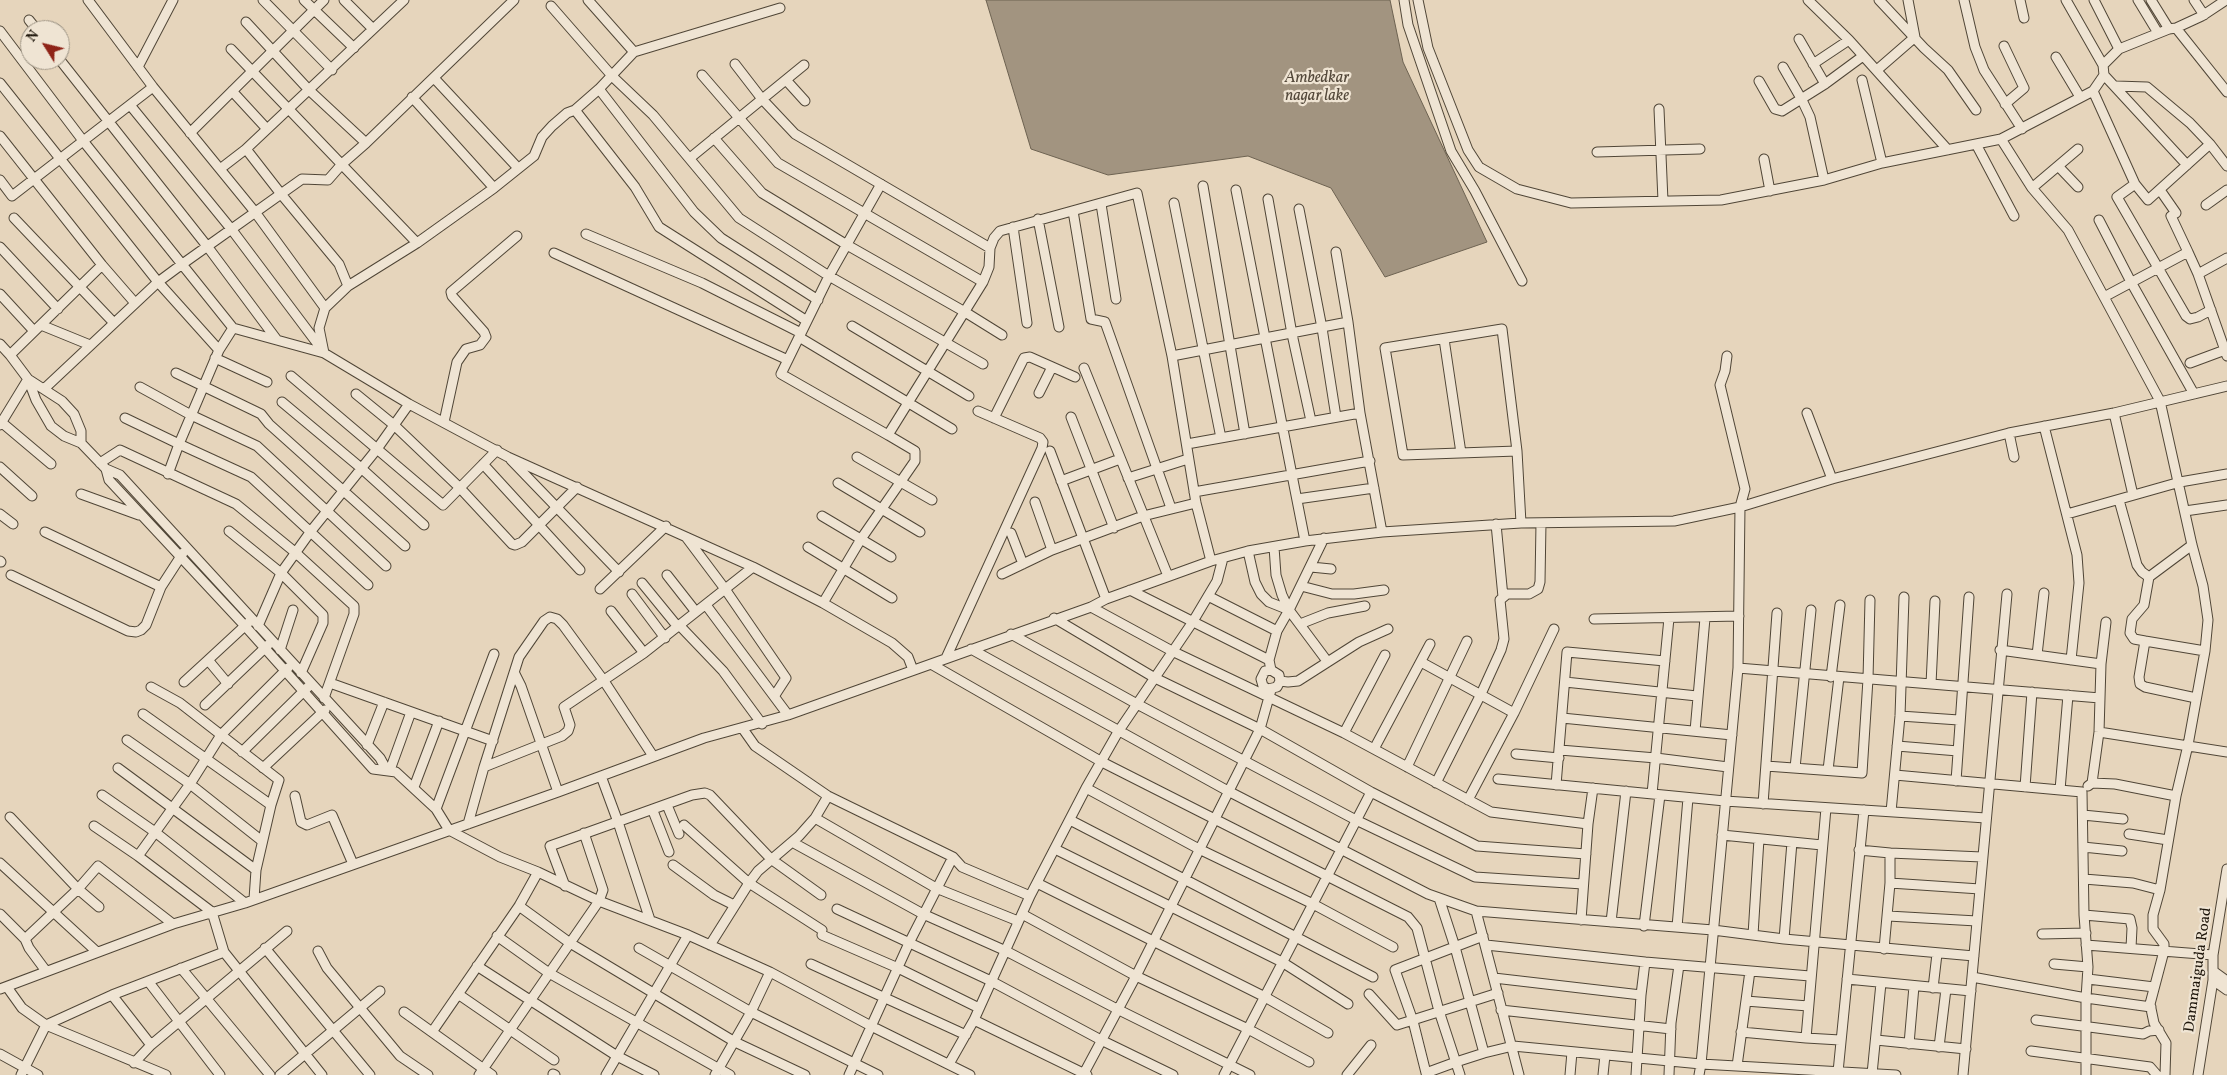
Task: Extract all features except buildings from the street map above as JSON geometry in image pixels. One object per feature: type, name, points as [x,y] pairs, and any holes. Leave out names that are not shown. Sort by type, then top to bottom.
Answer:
[{"type":"street","points":[[88,0],[153,87],[255,212],[325,308]]},
{"type":"street","points":[[138,67],[173,0]]},
{"type":"street","points":[[263,0],[332,70]]},
{"type":"street","points":[[304,0],[354,48]]},
{"type":"street","points":[[190,133],[324,0]]},
{"type":"street","points":[[344,0],[373,29]]},
{"type":"street","points":[[220,169],[246,149],[332,70],[404,0]]},
{"type":"street","points":[[44,388],[158,282],[180,265],[302,179],[328,180],[342,164],[514,0]]},
{"type":"street","points":[[588,0],[634,52]]},
{"type":"street","points":[[1404,0],[1408,25],[1451,151],[1475,191],[1522,282]]},
{"type":"street","points":[[1418,0],[1428,48],[1468,150],[1479,167],[1517,189],[1571,203],[1721,200],[1824,180],[1882,163],[2001,139],[2080,96],[2093,91],[2104,70],[2119,50],[2204,15],[2226,0]]},
{"type":"street","points":[[1808,0],[1849,40],[1948,150]]},
{"type":"street","points":[[1879,0],[1924,48],[1948,70],[1976,110]]},
{"type":"street","points":[[1908,0],[1915,37]]},
{"type":"street","points":[[1964,0],[1975,47],[1984,70],[2022,129]]},
{"type":"street","points":[[2020,0],[2024,18]]},
{"type":"street","points":[[2066,0],[2104,70],[2187,165]]},
{"type":"street","points":[[2094,0],[2119,50]]},
{"type":"street","points":[[2138,0],[2158,33]]},
{"type":"street","points":[[2151,0],[2172,29],[2227,92]]},
{"type":"street","points":[[2194,0],[2204,15]]},
{"type":"street","points":[[551,6],[613,77],[653,115],[739,218],[830,276],[984,364]]},
{"type":"street","points":[[324,353],[320,328],[325,308],[348,286],[417,243],[494,188],[534,156],[542,137],[552,126],[567,113],[575,110],[613,77],[634,52],[780,8]]},
{"type":"street","points":[[246,22],[309,90],[366,143]]},
{"type":"street","points":[[0,30],[180,265],[233,328],[324,353],[409,404],[508,457],[666,526],[753,567],[823,603],[902,650],[908,657],[914,670]]},
{"type":"street","points":[[1876,70],[1915,37]]},
{"type":"street","points":[[1799,39],[1825,84]]},
{"type":"street","points":[[1813,64],[1849,40]]},
{"type":"street","points":[[2004,46],[2024,88],[2005,104]]},
{"type":"street","points":[[231,49],[417,243]]},
{"type":"street","points":[[1759,81],[1775,109],[1782,110],[1802,100],[1863,56]]},
{"type":"street","points":[[2056,57],[2080,96]]},
{"type":"street","points":[[735,64],[762,99],[795,134],[990,248]]},
{"type":"street","points":[[690,158],[804,65]]},
{"type":"street","points":[[1782,67],[1810,117],[1824,180]]},
{"type":"street","points":[[68,70],[207,246],[277,340]]},
{"type":"street","points":[[702,75],[738,119],[778,163],[983,282]]},
{"type":"street","points":[[434,78],[518,168]]},
{"type":"street","points":[[786,80],[805,101]]},
{"type":"street","points":[[1862,80],[1882,163]]},
{"type":"street","points":[[0,84],[59,160],[217,354],[267,382]]},
{"type":"street","points":[[2116,86],[2147,87],[2190,123],[2227,166]]},
{"type":"street","points":[[0,180],[12,196],[153,87]]},
{"type":"street","points":[[599,89],[694,212],[721,238],[818,300]]},
{"type":"street","points":[[232,91],[267,129]]},
{"type":"street","points":[[2093,91],[2135,184],[2148,200],[2210,144]]},
{"type":"street","points":[[412,97],[494,188]]},
{"type":"street","points":[[130,106],[232,230],[324,353]]},
{"type":"street","points":[[1659,109],[1662,201]]},
{"type":"street","points":[[575,110],[635,187],[659,227],[807,321]]},
{"type":"street","points":[[0,136],[102,265],[135,303]]},
{"type":"street","points":[[714,138],[762,193],[1002,335]]},
{"type":"street","points":[[2001,139],[2032,188],[2068,230],[2160,401],[2203,586],[2208,620],[2205,651],[2188,746],[2176,796],[2160,890],[2153,915],[2153,929],[2164,944],[2164,951],[2154,987],[2151,1007],[2154,1023],[2166,1043],[2165,1075]]},
{"type":"street","points":[[1976,144],[2014,216]]},
{"type":"street","points":[[246,149],[339,264],[348,286]]},
{"type":"street","points":[[1597,152],[1700,149]]},
{"type":"street","points":[[2032,188],[2078,149]]},
{"type":"street","points":[[1764,159],[1770,190]]},
{"type":"street","points":[[2058,166],[2078,187]]},
{"type":"street","points":[[823,603],[842,569],[881,509],[901,483],[916,456],[915,451],[781,374],[830,276],[881,184]]},
{"type":"street","points":[[2135,184],[2118,197],[2186,316],[2190,319],[2198,318],[2211,310]]},
{"type":"street","points":[[1203,186],[1245,434]]},
{"type":"street","points":[[1236,190],[1305,540]]},
{"type":"street","points":[[2160,190],[2176,212],[2171,216],[2198,274],[2226,353],[2190,363]]},
{"type":"street","points":[[2206,205],[2227,190]]},
{"type":"street","points":[[888,435],[983,282],[989,267],[990,248],[1000,231],[1137,193],[1172,356],[1196,503],[1210,561]]},
{"type":"street","points":[[1268,199],[1292,334],[1311,421]]},
{"type":"street","points":[[1174,203],[1220,438]]},
{"type":"street","points":[[1101,204],[1116,298]]},
{"type":"street","points":[[1299,209],[1322,328],[1336,417]]},
{"type":"street","points":[[1073,211],[1091,319],[1105,322],[1171,508]]},
{"type":"street","points":[[14,218],[114,323]]},
{"type":"street","points":[[1038,219],[1060,327]]},
{"type":"street","points":[[2099,220],[2131,282],[2194,394]]},
{"type":"street","points":[[1013,227],[1027,323]]},
{"type":"street","points":[[586,234],[702,283],[800,335],[952,429]]},
{"type":"street","points":[[444,422],[457,362],[466,349],[480,345],[486,337],[484,332],[452,296],[451,292],[517,236]]},
{"type":"street","points":[[0,246],[58,309]]},
{"type":"street","points":[[1336,252],[1348,322],[1360,413],[1382,532]]},
{"type":"street","points":[[2104,297],[2158,266],[2188,252]]},
{"type":"street","points":[[554,253],[788,360]]},
{"type":"street","points":[[2198,274],[2227,258]]},
{"type":"street","points":[[10,355],[102,265]]},
{"type":"street","points":[[0,294],[37,328],[90,345]]},
{"type":"street","points":[[1172,356],[1203,352],[1348,322]]},
{"type":"street","points":[[852,326],[926,372],[970,396]]},
{"type":"street","points":[[168,474],[217,354],[233,328]]},
{"type":"street","points":[[1517,451],[1403,454],[1385,348],[1502,329],[1517,451],[1521,523]]},
{"type":"street","points":[[1444,339],[1461,453]]},
{"type":"street","points":[[0,344],[28,380],[36,400],[51,426],[64,436],[81,443],[103,466],[120,476],[186,548],[268,645],[285,671],[373,769],[396,772],[436,809],[449,830],[500,857],[538,872],[565,886],[688,935],[770,972],[965,1074]]},
{"type":"street","points":[[1700,1075],[1738,668],[1740,507],[1745,490],[1720,385],[1726,371],[1727,356]]},
{"type":"street","points":[[994,418],[1024,358],[1030,358],[1075,377]]},
{"type":"street","points":[[1039,393],[1052,367]]},
{"type":"street","points":[[1084,368],[1168,576]]},
{"type":"street","points":[[176,373],[261,414],[269,424],[405,546]]},
{"type":"street","points":[[290,376],[443,506],[497,450]]},
{"type":"street","points":[[28,380],[44,388],[74,414],[81,432],[81,443]]},
{"type":"street","points":[[28,380],[1,423],[51,464]]},
{"type":"street","points":[[166,1075],[142,1071],[134,1062],[46,1024],[22,1008],[4,988],[173,924],[245,903],[704,738],[762,724],[788,715],[1054,618],[1091,607],[1106,599],[1210,561],[1248,551],[1305,540],[1382,532],[1521,523],[1674,521],[1740,507],[1832,479],[2009,432],[2114,413],[2227,386]]},
{"type":"street","points":[[140,387],[191,415],[257,446],[386,566]]},
{"type":"street","points":[[356,394],[394,425],[460,488],[512,544],[519,544],[538,523],[577,487]]},
{"type":"street","points":[[282,402],[361,468],[424,525]]},
{"type":"street","points":[[184,682],[251,624],[281,574],[311,532],[377,449],[409,404]]},
{"type":"street","points":[[946,658],[1042,448],[1043,442],[1040,438],[978,411]]},
{"type":"street","points":[[1186,444],[1360,413]]},
{"type":"street","points":[[1807,413],[1832,479]]},
{"type":"street","points":[[2114,413],[2133,495]]},
{"type":"street","points":[[1071,417],[1114,528]]},
{"type":"street","points":[[125,418],[244,472],[368,585]]},
{"type":"street","points":[[2044,426],[2077,554],[2079,583],[2071,660]]},
{"type":"street","points":[[2009,432],[2014,457]]},
{"type":"street","points":[[103,466],[120,450],[168,474],[236,504],[296,553],[355,609],[322,713],[264,768]]},
{"type":"street","points":[[1050,451],[1106,599]]},
{"type":"street","points":[[857,456],[932,500]]},
{"type":"street","points":[[508,457],[619,572]]},
{"type":"street","points":[[1062,481],[1120,459]]},
{"type":"street","points":[[1128,478],[1188,459]]},
{"type":"street","points":[[1194,492],[1292,473],[1370,461]]},
{"type":"street","points":[[483,464],[580,570]]},
{"type":"street","points":[[103,466],[109,480],[180,557],[251,624]]},
{"type":"street","points":[[0,467],[32,496]]},
{"type":"street","points":[[2067,514],[2180,482],[2227,474]]},
{"type":"street","points":[[838,483],[920,532]]},
{"type":"street","points":[[1297,500],[1374,488]]},
{"type":"street","points":[[81,494],[161,522]]},
{"type":"street","points":[[2119,500],[2137,565],[2149,577]]},
{"type":"street","points":[[1035,502],[1052,550]]},
{"type":"street","points":[[1002,574],[1052,550],[1143,516],[1196,503]]},
{"type":"street","points":[[2184,510],[2227,505]]},
{"type":"street","points":[[0,514],[13,524]]},
{"type":"street","points":[[822,516],[891,557]]},
{"type":"street","points":[[1503,596],[1508,594],[1529,594],[1538,589],[1540,582],[1541,523]]},
{"type":"street","points":[[1436,783],[1481,694],[1504,639],[1499,605],[1503,596],[1496,524]]},
{"type":"street","points":[[600,589],[666,526]]},
{"type":"street","points":[[229,531],[281,574],[324,615],[323,622],[301,673]]},
{"type":"street","points":[[45,532],[161,587]]},
{"type":"street","points":[[1011,533],[1023,564]]},
{"type":"street","points":[[684,535],[725,589],[786,678],[775,695]]},
{"type":"street","points":[[974,1020],[1085,1074],[1260,729],[1271,694],[1278,687],[1280,681],[1279,675],[1271,670],[1269,660],[1277,631],[1324,538]]},
{"type":"street","points":[[2192,545],[2149,577],[2144,605],[2130,624],[2131,637],[2205,651]]},
{"type":"street","points":[[1274,546],[1278,584],[1289,610],[1327,661]]},
{"type":"street","points":[[808,547],[892,598]]},
{"type":"street","points":[[11,574],[128,631],[136,632],[146,625],[161,587],[186,548]]},
{"type":"street","points":[[1248,551],[1255,582],[1262,594],[1269,602],[1289,610]]},
{"type":"street","points":[[949,1064],[974,1020],[1030,896],[1086,788],[1118,732],[1192,623],[1221,572],[1223,558]]},
{"type":"street","points":[[484,767],[562,736],[568,731],[570,725],[564,707],[644,654],[753,567]]},
{"type":"street","points":[[1311,567],[1330,568]]},
{"type":"street","points":[[667,575],[696,612]]},
{"type":"street","points":[[642,583],[679,627],[724,671],[762,724]]},
{"type":"street","points":[[1301,586],[1332,594],[1354,594],[1384,590]]},
{"type":"street","points":[[1130,590],[1192,623],[1269,660]]},
{"type":"street","points":[[632,594],[664,638]]},
{"type":"street","points":[[1963,1075],[2000,650],[2007,594]]},
{"type":"street","points":[[2037,655],[2044,594]]},
{"type":"street","points":[[1208,596],[1277,631]]},
{"type":"street","points":[[1891,812],[1900,716],[1904,597]]},
{"type":"street","points":[[1956,781],[1969,597]]},
{"type":"street","points":[[1766,766],[1862,773],[1868,679],[1870,600]]},
{"type":"street","points":[[1931,684],[1935,601]]},
{"type":"street","points":[[706,604],[788,715]]},
{"type":"street","points":[[1828,770],[1840,605]]},
{"type":"street","points":[[1300,624],[1314,617],[1365,606]]},
{"type":"street","points":[[1091,607],[1172,651],[1271,694],[1491,812],[1588,824]]},
{"type":"street","points":[[280,650],[293,610]]},
{"type":"street","points":[[1795,768],[1811,610]]},
{"type":"street","points":[[612,611],[644,654]]},
{"type":"street","points":[[1762,804],[1777,613]]},
{"type":"street","points":[[1594,619],[1739,616]]},
{"type":"street","points":[[468,824],[519,657],[544,621],[550,618],[557,619],[564,625],[604,681],[653,756]]},
{"type":"street","points":[[1054,618],[1155,678],[1260,729],[1370,792],[1477,846],[1586,854]]},
{"type":"street","points":[[1644,926],[1656,794],[1658,727],[1669,618]]},
{"type":"street","points":[[1695,731],[1705,618]]},
{"type":"street","points":[[1894,776],[2082,792],[2092,783],[2100,732],[2101,664],[2106,622]]},
{"type":"street","points":[[1280,681],[1298,680],[1358,642],[1388,629]]},
{"type":"street","points":[[1468,800],[1514,713],[1554,629]]},
{"type":"street","points":[[1011,634],[1137,704],[1356,820],[1475,877],[1583,884]]},
{"type":"street","points":[[1407,767],[1467,641]]},
{"type":"street","points":[[2145,641],[2138,677],[2140,684],[2145,688],[2196,698]]},
{"type":"street","points":[[1374,749],[1430,644]]},
{"type":"street","points":[[268,645],[280,650],[380,758],[388,770]]},
{"type":"street","points":[[205,705],[268,645]]},
{"type":"street","points":[[971,649],[1228,792],[1439,898],[1476,911],[1644,926],[1713,930],[1784,939],[1974,956]]},
{"type":"street","points":[[2000,650],[2101,664]]},
{"type":"street","points":[[1556,784],[1567,652],[1665,661]]},
{"type":"street","points":[[436,809],[494,654]]},
{"type":"street","points":[[1344,733],[1385,655]]},
{"type":"street","points":[[208,660],[228,684]]},
{"type":"street","points":[[1422,662],[1514,713]]},
{"type":"street","points":[[138,856],[190,784],[221,735],[292,664]]},
{"type":"street","points":[[931,664],[1102,762],[1213,820],[1408,917],[1417,928],[1439,1011],[1460,1075]]},
{"type":"street","points":[[1738,668],[1803,675],[1902,680],[2100,698]]},
{"type":"street","points":[[1271,670],[1263,674],[1261,679],[1262,686],[1271,694]]},
{"type":"street","points":[[515,674],[542,743],[558,792]]},
{"type":"street","points":[[1565,682],[1697,696]]},
{"type":"street","points":[[330,683],[493,741]]},
{"type":"street","points":[[242,752],[311,684]]},
{"type":"street","points":[[151,687],[180,703],[279,780],[270,805],[262,841],[256,870],[254,899]]},
{"type":"street","points":[[2025,787],[2032,692]]},
{"type":"street","points":[[2060,790],[2068,695]]},
{"type":"street","points":[[367,745],[384,702]]},
{"type":"street","points":[[388,770],[411,712]]},
{"type":"street","points":[[143,714],[270,805]]},
{"type":"street","points":[[1900,716],[1959,720]]},
{"type":"street","points":[[1562,718],[1732,735]]},
{"type":"street","points":[[414,787],[439,721]]},
{"type":"street","points":[[743,728],[755,746],[828,796],[953,857],[962,867],[1030,896]]},
{"type":"street","points":[[2100,732],[2227,752]]},
{"type":"street","points":[[127,740],[190,784],[262,841]]},
{"type":"street","points":[[1897,746],[1958,751]]},
{"type":"street","points":[[1516,754],[1656,758],[1728,767]]},
{"type":"street","points":[[118,768],[256,870]]},
{"type":"street","points":[[602,776],[650,920]]},
{"type":"street","points":[[1498,779],[1762,804],[1986,818]]},
{"type":"street","points":[[2092,783],[2114,784],[2176,796]]},
{"type":"street","points":[[1086,788],[1200,849],[1313,904],[1393,947]]},
{"type":"street","points":[[1581,920],[1588,824],[1594,788]]},
{"type":"street","points":[[1224,1075],[1370,792]]},
{"type":"street","points":[[1611,922],[1626,792]]},
{"type":"street","points":[[2082,792],[2084,915],[2088,967],[2086,1075]]},
{"type":"street","points":[[565,886],[550,846],[705,793],[710,795],[771,859],[821,896]]},
{"type":"street","points":[[102,795],[155,832],[245,903]]},
{"type":"street","points":[[295,796],[301,822],[307,825],[332,815],[353,864]]},
{"type":"street","points":[[710,945],[749,883],[814,818],[828,796]]},
{"type":"street","points":[[1677,927],[1688,798]]},
{"type":"street","points":[[667,806],[679,834]]},
{"type":"street","points":[[1806,1038],[1826,808]]},
{"type":"street","points":[[1838,1072],[1864,810]]},
{"type":"street","points":[[653,811],[669,852]]},
{"type":"street","points":[[2083,815],[2123,819]]},
{"type":"street","points":[[10,817],[78,889],[98,907]]},
{"type":"street","points":[[814,818],[936,888],[1020,917],[1309,1062]]},
{"type":"street","points":[[1070,820],[1373,977]]},
{"type":"street","points":[[684,824],[749,883],[822,933],[979,1008]]},
{"type":"street","points":[[94,826],[138,856],[212,912],[224,952],[322,1075]]},
{"type":"street","points":[[481,1072],[599,901],[603,890],[584,833]]},
{"type":"street","points":[[2129,834],[2168,840]]},
{"type":"street","points":[[1722,835],[1822,846]]},
{"type":"street","points":[[1753,935],[1759,839]]},
{"type":"street","points":[[792,842],[924,914],[1006,951],[1117,1009],[1230,1063],[1250,1075]]},
{"type":"street","points":[[1784,939],[1792,842]]},
{"type":"street","points":[[2084,847],[2122,851]]},
{"type":"street","points":[[1055,849],[1170,908],[1282,962],[1348,1004]]},
{"type":"street","points":[[1859,850],[1982,857]]},
{"type":"street","points":[[1884,948],[1888,916],[1890,853]]},
{"type":"street","points":[[849,1075],[909,943],[953,857]]},
{"type":"street","points":[[0,863],[53,910],[96,952]]},
{"type":"street","points":[[673,865],[714,895],[734,905]]},
{"type":"street","points":[[25,939],[53,910],[78,889],[98,866],[173,924]]},
{"type":"street","name":"Dammaiguda Road","points":[[2198,1075],[2213,975],[2213,955],[2223,919],[2227,869]]},
{"type":"street","points":[[432,1032],[518,906],[538,872]]},
{"type":"street","points":[[2084,879],[2133,883],[2160,890]]},
{"type":"street","points":[[1037,883],[1154,940],[1264,997],[1328,1033]]},
{"type":"street","points":[[1890,883],[1980,889]]},
{"type":"street","points":[[1439,898],[1455,947],[1484,1052]]},
{"type":"street","points":[[518,906],[570,942],[735,1042],[805,1075]]},
{"type":"street","points":[[837,909],[991,982],[1101,1040],[1173,1075]]},
{"type":"street","points":[[1476,911],[1513,1046],[1519,1075]]},
{"type":"street","points":[[0,914],[25,939],[28,948],[46,971]]},
{"type":"street","points":[[2084,915],[2130,920],[2132,928],[2131,948]]},
{"type":"street","points":[[1888,916],[1977,921]]},
{"type":"street","points":[[134,1062],[238,970],[288,930]]},
{"type":"street","points":[[2042,934],[2086,933]]},
{"type":"street","points":[[610,1074],[618,1056],[688,935]]},
{"type":"street","points":[[497,936],[549,973],[637,1023],[717,1072],[730,1075]]},
{"type":"street","points":[[1810,976],[1645,962],[1484,941],[1455,947],[1395,970],[1413,1021],[1427,1074],[1484,1052],[1513,1046],[1805,1072],[1896,1075]]},
{"type":"street","points":[[2086,945],[2213,955]]},
{"type":"street","points":[[265,948],[370,1075]]},
{"type":"street","points":[[639,948],[751,1012],[878,1075]]},
{"type":"street","points":[[318,951],[327,968],[400,1056],[428,1075]]},
{"type":"street","points":[[23,1072],[46,1024],[112,995],[224,952]]},
{"type":"street","points":[[1933,988],[1937,954]]},
{"type":"street","points":[[1636,1075],[1645,962]]},
{"type":"street","points":[[812,964],[966,1035]]},
{"type":"street","points":[[2054,964],[2088,967]]},
{"type":"street","points":[[1669,1075],[1671,1029],[1679,965]]},
{"type":"street","points":[[476,966],[618,1056],[654,1075]]},
{"type":"street","points":[[181,968],[270,1075]]},
{"type":"street","points":[[717,1072],[751,1012],[770,972]]},
{"type":"street","points":[[1737,1066],[1750,972]]},
{"type":"street","points":[[2213,975],[2227,981]]},
{"type":"street","points":[[2213,975],[2227,990]]},
{"type":"street","points":[[1972,977],[2086,998],[2151,1007]]},
{"type":"street","points":[[1494,978],[1642,995]]},
{"type":"street","points":[[1847,979],[1971,991]]},
{"type":"street","points":[[2088,979],[2154,987]]},
{"type":"street","points":[[148,981],[220,1075]]},
{"type":"street","points":[[1872,1074],[1881,983]]},
{"type":"street","points":[[1909,1044],[1914,986]]},
{"type":"street","points":[[1939,1048],[1946,989]]},
{"type":"street","points":[[280,1075],[380,991]]},
{"type":"street","points":[[1369,994],[1396,1025],[1498,993]]},
{"type":"street","points":[[458,994],[554,1060]]},
{"type":"street","points":[[112,995],[151,1045]]},
{"type":"street","points":[[1746,1001],[1808,1006]]},
{"type":"street","points":[[1502,1010],[1671,1029]]},
{"type":"street","points":[[404,1012],[481,1072],[492,1075]]},
{"type":"street","points":[[2036,1020],[2143,1034],[2159,1030]]},
{"type":"street","points":[[1742,1032],[1840,1040]]},
{"type":"street","points":[[1876,1040],[1939,1048],[1966,1049]]},
{"type":"street","points":[[1347,1075],[1371,1045]]},
{"type":"street","points":[[2031,1051],[2150,1067],[2157,1075]]},
{"type":"street","points":[[1570,1075],[1572,1052]]},
{"type":"street","points":[[0,1054],[23,1072],[38,1075]]},
{"type":"street","points":[[1603,1075],[1605,1055]]},
{"type":"water","name":"Ambedkar nagar lake","points":[[986,0],[1390,0],[1403,62],[1487,242],[1385,277],[1331,188],[1248,156],[1108,175],[1031,149]]}]
